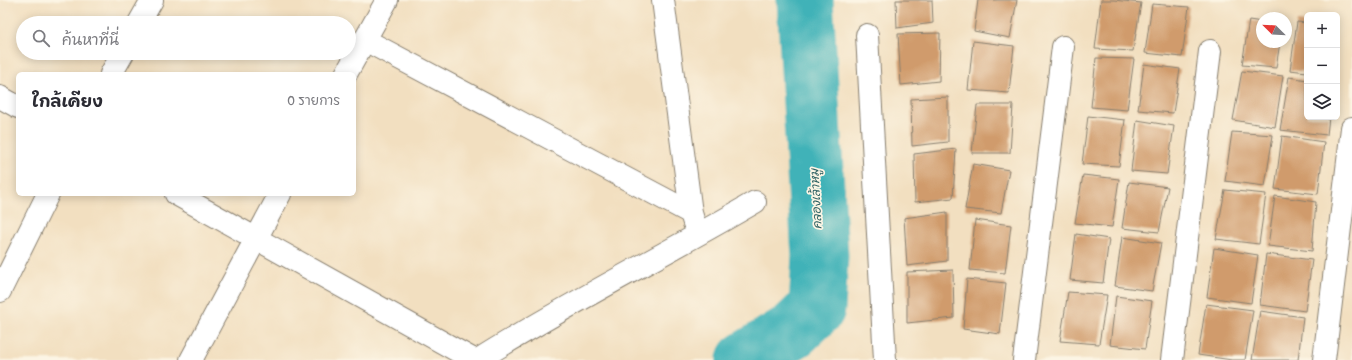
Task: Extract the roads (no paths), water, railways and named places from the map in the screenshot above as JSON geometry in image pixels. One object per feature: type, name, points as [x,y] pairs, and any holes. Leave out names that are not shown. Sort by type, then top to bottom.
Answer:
[{"type":"street","points":[[143,16],[152,0]]},
{"type":"street","points":[[356,56],[387,0]]},
{"type":"street","points":[[663,0],[691,213],[698,235]]},
{"type":"street","points":[[867,35],[887,360]]},
{"type":"street","points":[[365,40],[691,213]]},
{"type":"street","points":[[1024,360],[1063,46]]},
{"type":"street","points":[[1172,360],[1210,50]]},
{"type":"street","points":[[112,72],[119,60]]},
{"type":"street","points":[[347,72],[354,60]]},
{"type":"street","points":[[0,97],[16,106]]},
{"type":"street","points":[[1324,360],[1352,128]]},
{"type":"street","points":[[0,291],[47,196]]},
{"type":"street","points":[[180,196],[474,360]]},
{"type":"street","points":[[191,360],[279,196]]},
{"type":"street","points":[[478,360],[514,337],[755,202]]},
{"type":"waterway","name":"คลองเล้าหมู","points":[[745,360],[794,330],[817,308],[820,256],[805,0]]}]
